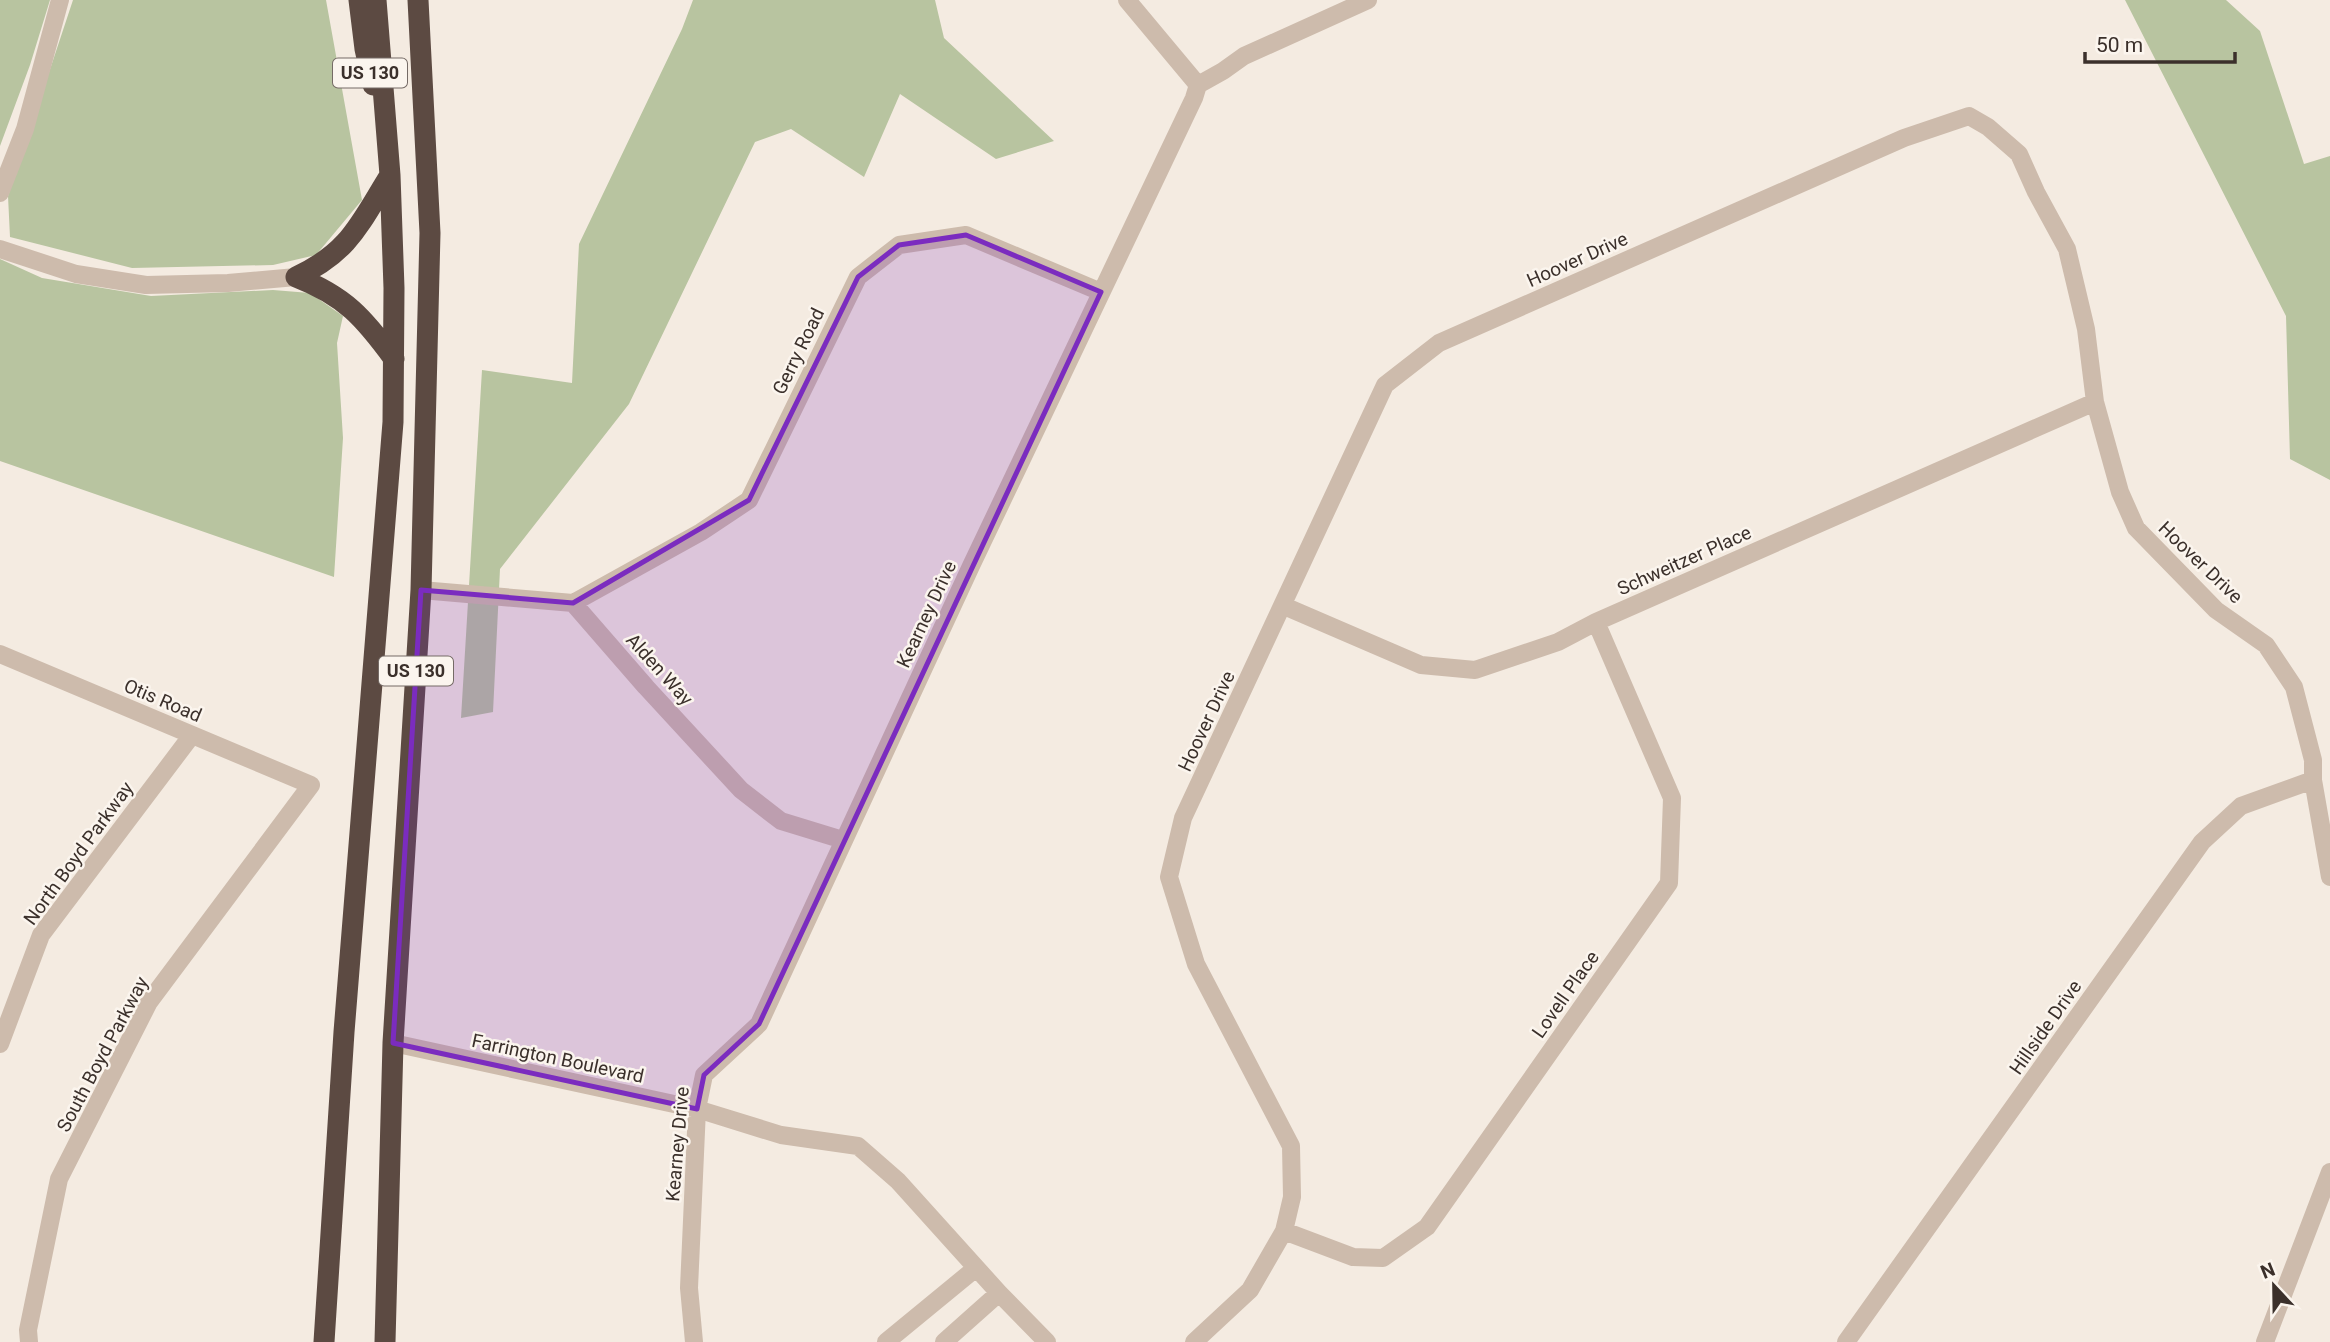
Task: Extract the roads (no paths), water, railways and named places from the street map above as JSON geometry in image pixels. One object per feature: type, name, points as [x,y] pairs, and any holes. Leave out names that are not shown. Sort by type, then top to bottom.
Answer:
[{"type":"highway","name":"US 130","points":[[324,1342],[344,1032],[393,422],[394,359],[388,145],[365,49],[359,0]]},
{"type":"highway","points":[[376,0],[388,145]]},
{"type":"highway","name":"US 130","points":[[385,1342],[393,1043],[421,590],[430,233],[418,0]]},
{"type":"highway","points":[[296,276],[326,261],[348,241],[390,175]]},
{"type":"highway","points":[[296,276],[329,291],[352,308],[394,359]]},
{"type":"street","points":[[0,193],[25,128],[60,0]]},
{"type":"street","points":[[1127,0],[1198,85],[1244,56],[1368,0]]},
{"type":"street","name":"Kearney Drive","points":[[694,1342],[689,1288],[697,1109],[704,1075],[759,1024],[1198,85]]},
{"type":"street","name":"Hoover Drive","points":[[1194,1342],[1250,1290],[1284,1231],[1292,1196],[1291,1146],[1196,964],[1169,877],[1183,818],[1385,385],[1439,343],[1904,138],[1969,116],[1988,127],[2019,154],[2067,249],[2086,329],[2095,402],[2120,492],[2136,528],[2216,610],[2266,645],[2294,687],[2313,760],[2330,877]]},
{"type":"street","name":"Gerry Road","points":[[573,603],[701,532],[749,500],[858,277],[899,244],[966,236],[1101,292]]},
{"type":"street","points":[[0,249],[76,274],[146,285],[296,276]]},
{"type":"street","name":"Schweitzer Place","points":[[1284,606],[1421,665],[1475,670],[1558,642],[1595,622],[2095,402]]},
{"type":"street","points":[[421,590],[573,603]]},
{"type":"street","name":"Alden Way","points":[[573,603],[741,790],[780,821],[843,840]]},
{"type":"street","name":"Lovell Place","points":[[1284,1231],[1353,1257],[1383,1258],[1427,1227],[1669,883],[1672,798],[1595,622]]},
{"type":"street","name":"Otis Road","points":[[0,654],[310,785]]},
{"type":"street","name":"North Boyd Parkway","points":[[0,1044],[41,936],[192,735]]},
{"type":"street","name":"Hillside Drive","points":[[1846,1342],[2202,842],[2241,806],[2314,780]]},
{"type":"street","name":"South Boyd Parkway","points":[[29,1342],[28,1330],[59,1179],[77,1143],[149,1002],[310,785]]},
{"type":"street","name":"Farrington Boulevard","points":[[393,1043],[697,1109],[781,1135],[858,1146],[898,1181],[1047,1342]]},
{"type":"street","points":[[2264,1342],[2330,1172]]},
{"type":"street","points":[[886,1342],[976,1268]]},
{"type":"street","points":[[944,1342],[999,1293]]}]
